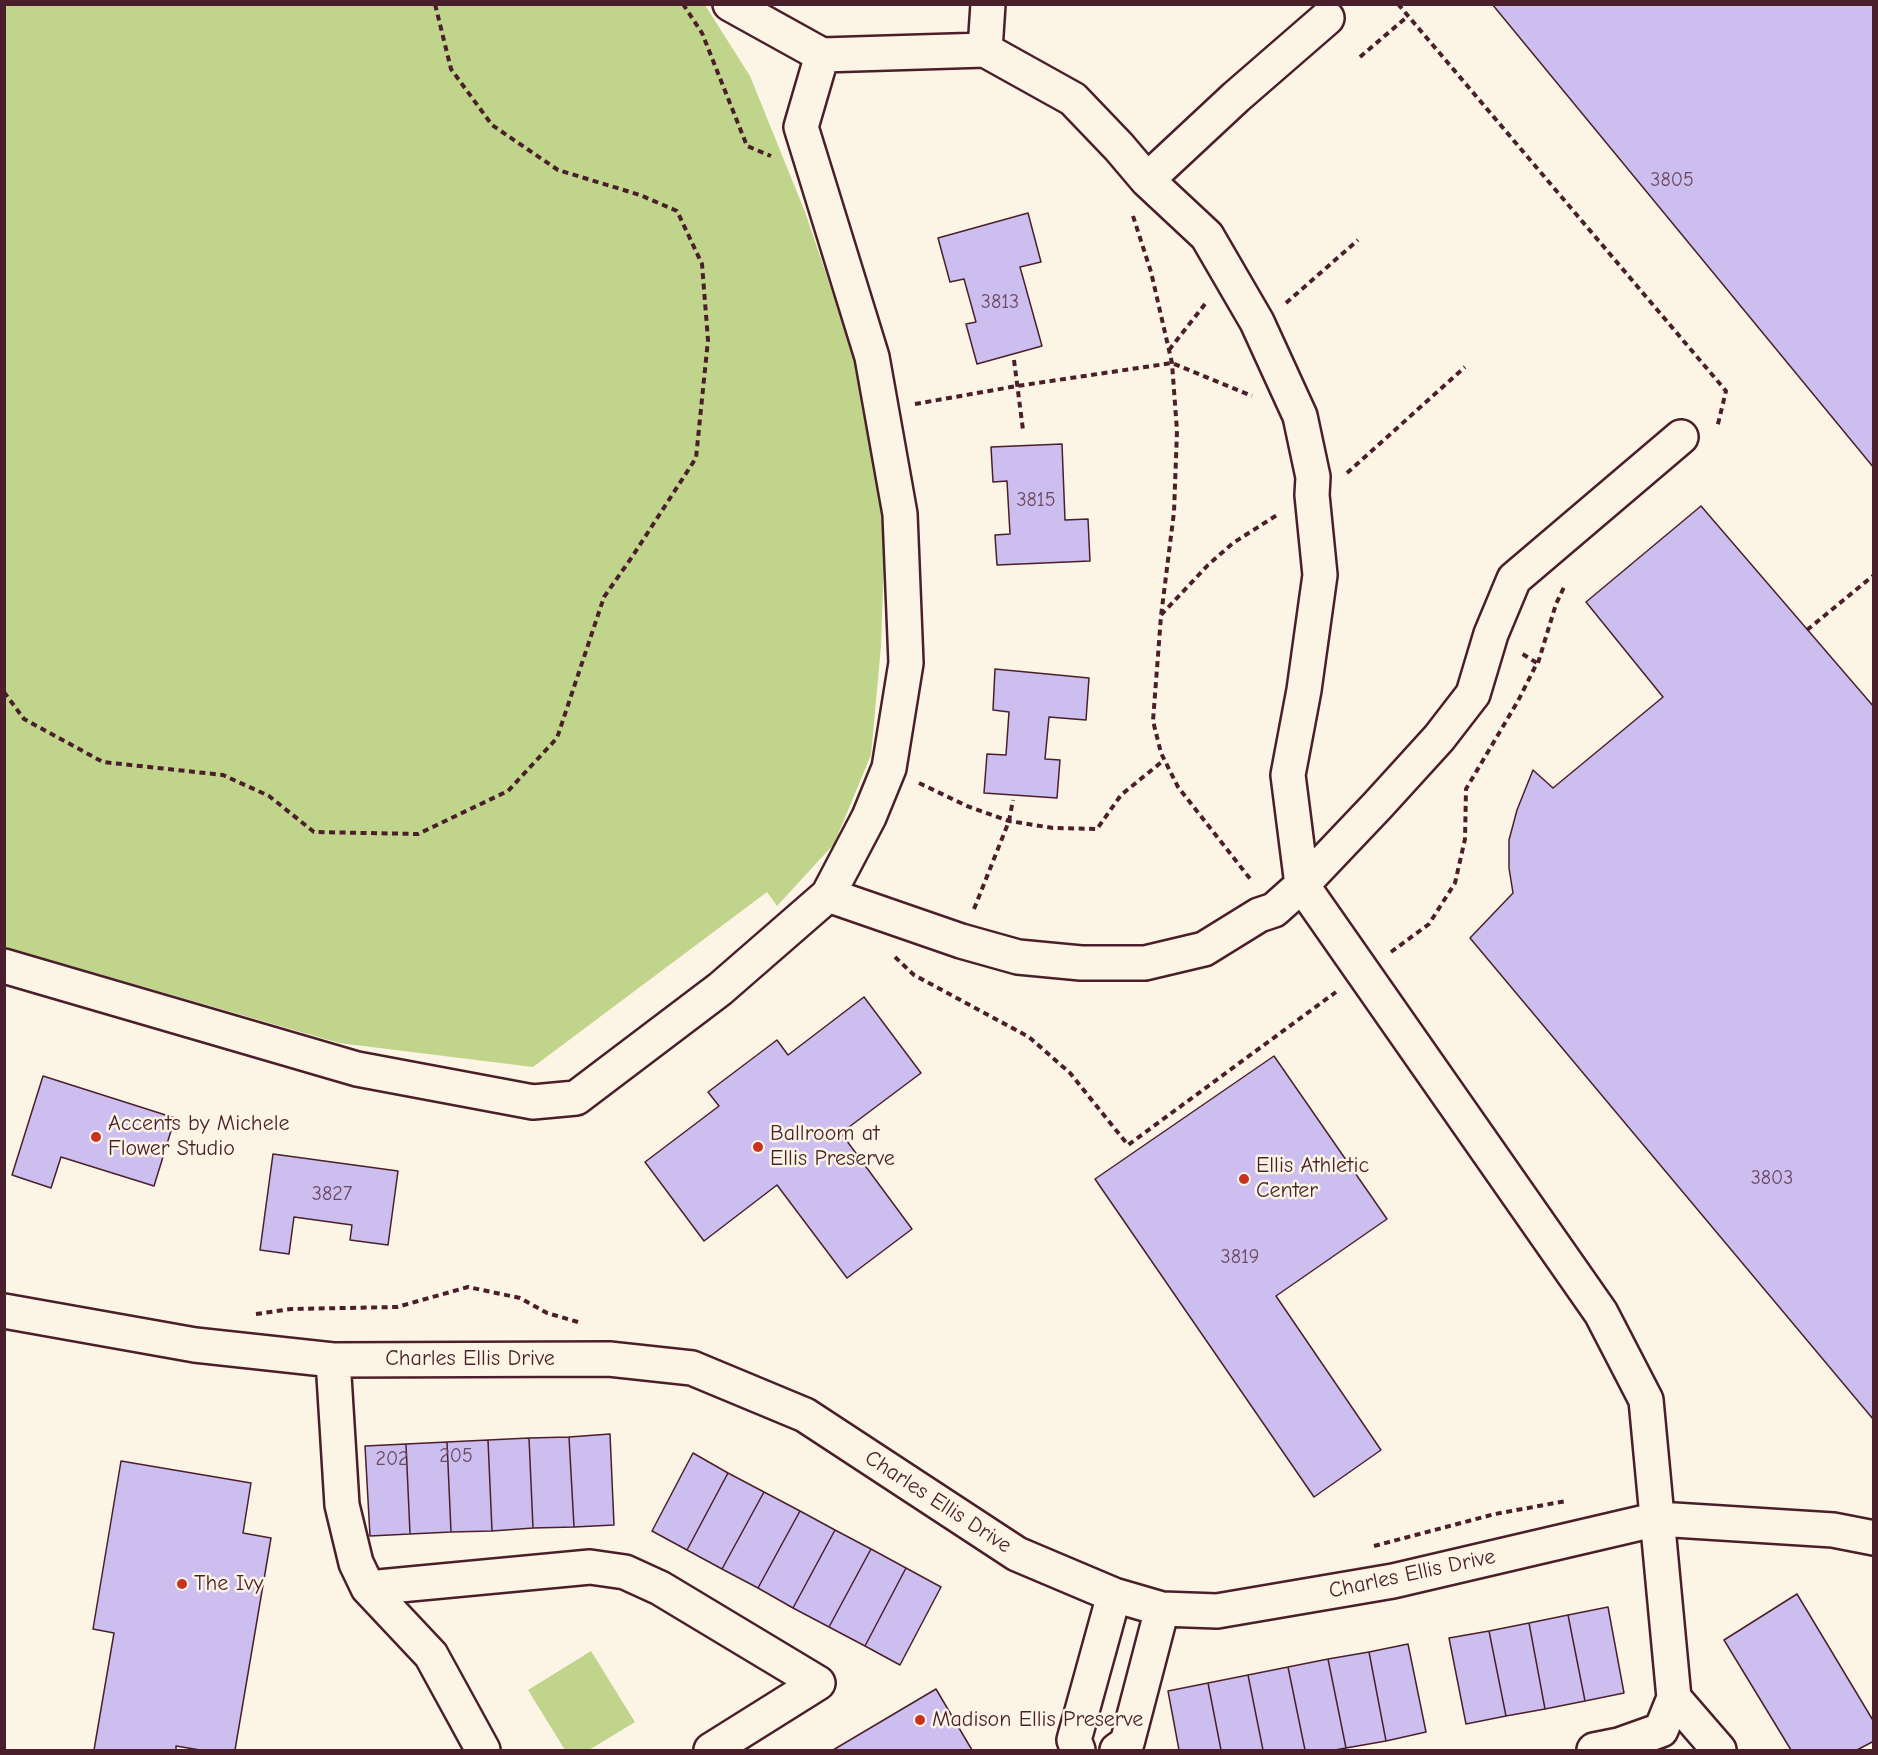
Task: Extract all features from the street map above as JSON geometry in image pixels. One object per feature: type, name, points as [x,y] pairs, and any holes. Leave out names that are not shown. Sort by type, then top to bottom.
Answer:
[{"type":"street","points":[[730,4],[822,55],[986,50],[1072,99],[1148,180],[1207,236],[1257,322],[1300,416],[1313,477],[1326,487],[1320,575],[1304,690],[1288,775],[1302,885],[1601,1313],[1646,1400],[1674,1698],[1660,1730],[1619,1745],[1594,1750]]},
{"type":"street","points":[[986,50],[988,4]]},
{"type":"street","points":[[1148,180],[1236,97],[1327,18]]},
{"type":"street","points":[[4,966],[357,1069],[533,1102],[576,1098],[720,990],[828,896],[869,817],[889,768],[906,663],[900,514],[872,357],[801,127],[822,55]]},
{"type":"street","points":[[828,896],[961,941],[1018,957],[1081,963],[1145,963],[1204,949],[1259,915],[1274,910],[1302,885],[1439,738],[1473,694],[1491,634],[1514,579],[1681,437]]},
{"type":"street","name":"Charles Ellis Drive","points":[[4,1311],[195,1345],[333,1360],[609,1359],[692,1368],[805,1415],[1017,1554],[1114,1596],[1162,1610],[1217,1611],[1393,1581],[1658,1518],[1833,1530],[1874,1538]]},
{"type":"street","points":[[333,1360],[342,1505],[356,1563],[368,1588],[431,1654],[483,1750]]},
{"type":"street","points":[[368,1588],[590,1567],[625,1572],[660,1588],[818,1683],[711,1750]]},
{"type":"street","points":[[1078,1750],[1074,1740],[1114,1596]]},
{"type":"street","points":[[1117,1750],[1127,1743],[1162,1610]]},
{"type":"street","points":[[1674,1698],[1719,1750]]},
{"type":"path","points":[[4,692],[24,719],[103,762],[223,775],[269,795],[314,832],[418,834],[508,791],[557,738],[604,597],[696,458],[708,340],[702,264],[676,211],[640,195],[558,170],[492,125],[451,69],[435,4]]},
{"type":"path","points":[[683,4],[702,33],[747,146],[815,174]]},
{"type":"path","points":[[1398,4],[1726,391]]},
{"type":"path","points":[[1360,57],[1408,16]]},
{"type":"path","points":[[1133,215],[1151,272],[1172,363],[1177,431],[1174,512],[1161,616],[1153,721],[1164,760],[1178,787],[1274,910]]},
{"type":"path","points":[[1283,305],[1358,240]]},
{"type":"path","points":[[1168,351],[1229,275]]},
{"type":"path","points":[[1014,360],[1023,430]]},
{"type":"path","points":[[881,410],[1017,386],[1172,363],[1300,416]]},
{"type":"path","points":[[1161,616],[1208,565],[1233,543],[1269,519],[1326,487],[1465,367]]},
{"type":"path","points":[[1807,630],[1874,575]]},
{"type":"path","points":[[888,951],[914,975],[1029,1037],[1070,1073],[1128,1145],[1429,924],[1455,883],[1465,839],[1466,789],[1518,701],[1537,663],[1491,634]]},
{"type":"path","points":[[889,768],[967,806],[1009,821],[1053,828],[1097,829],[1122,795],[1164,760]]},
{"type":"path","points":[[961,941],[1009,821],[1013,800]]},
{"type":"path","points":[[245,1316],[291,1309],[397,1307],[468,1287],[520,1298],[547,1313],[579,1322]]},
{"type":"path","points":[[1368,1547],[1495,1514],[1573,1500]]},
{"type":"green space","points":[[4,5],[705,5],[750,76],[805,212],[849,341],[870,426],[885,533],[881,646],[871,755],[834,844],[777,906],[767,892],[533,1067],[339,1043],[5,947]]},
{"type":"green space","points":[[591,1651],[635,1722],[589,1750],[565,1750],[528,1690]]},
{"type":"building","points":[[1492,4],[1874,4],[1874,468]]},
{"type":"building","points":[[1028,213],[1041,262],[1020,267],[1042,346],[977,364],[966,324],[976,322],[964,279],[950,282],[938,238]]},
{"type":"building","points":[[1062,444],[1065,520],[1088,519],[1090,561],[997,565],[995,535],[1010,534],[1007,481],[993,482],[991,447]]},
{"type":"building","points":[[1701,506],[1874,707],[1873,1419],[1470,938],[1513,893],[1509,868],[1509,840],[1517,810],[1533,770],[1553,788],[1663,697],[1586,602]]},
{"type":"building","points":[[995,669],[1089,678],[1086,720],[1049,717],[1045,759],[1060,760],[1057,798],[984,793],[987,754],[1006,755],[1009,712],[993,710]]},
{"type":"building","name":"Ballroom at Ellis Preserve","points":[[864,997],[921,1073],[841,1133],[912,1229],[847,1278],[777,1185],[704,1241],[645,1162],[719,1106],[708,1092],[777,1040],[788,1055]]},
{"type":"building","points":[[1274,1056],[1387,1219],[1276,1296],[1381,1450],[1314,1497],[1095,1179]]},
{"type":"building","name":"Accents by Michele Flower Studio","points":[[43,1076],[175,1118],[154,1186],[61,1157],[51,1188],[12,1175]]},
{"type":"building","points":[[273,1154],[398,1171],[388,1245],[350,1240],[352,1225],[294,1217],[289,1254],[260,1250]]},
{"type":"building","points":[[610,1434],[614,1525],[574,1527],[569,1437]]},
{"type":"building","points":[[569,1437],[574,1527],[533,1528],[529,1438]]},
{"type":"building","points":[[529,1438],[533,1528],[492,1531],[488,1440]]},
{"type":"building","points":[[488,1440],[492,1531],[451,1532],[447,1442]]},
{"type":"building","points":[[447,1442],[451,1532],[410,1534],[406,1444]]},
{"type":"building","points":[[406,1444],[410,1534],[370,1536],[365,1446]]},
{"type":"building","points":[[693,1453],[728,1473],[687,1550],[652,1531]]},
{"type":"building","name":"The Ivy","points":[[121,1461],[251,1483],[243,1533],[271,1538],[235,1750],[200,1750],[176,1746],[176,1750],[94,1750],[114,1633],[93,1629]]},
{"type":"building","points":[[728,1473],[764,1492],[722,1569],[687,1550]]},
{"type":"building","points":[[764,1492],[800,1511],[758,1588],[722,1569]]},
{"type":"building","points":[[800,1511],[835,1530],[793,1608],[758,1588]]},
{"type":"building","points":[[835,1530],[871,1549],[829,1627],[793,1608]]},
{"type":"building","points":[[871,1549],[906,1568],[865,1646],[829,1627]]},
{"type":"building","points":[[906,1568],[941,1587],[900,1665],[865,1646]]},
{"type":"building","points":[[1797,1594],[1874,1722],[1874,1741],[1857,1750],[1791,1750],[1724,1640]]},
{"type":"building","points":[[1608,1607],[1624,1693],[1585,1701],[1568,1615]]},
{"type":"building","points":[[1568,1615],[1585,1701],[1545,1709],[1529,1623]]},
{"type":"building","points":[[1529,1623],[1545,1709],[1506,1716],[1489,1631]]},
{"type":"building","points":[[1489,1631],[1506,1716],[1466,1724],[1449,1638]]},
{"type":"building","points":[[1408,1644],[1426,1732],[1386,1741],[1369,1652]]},
{"type":"building","points":[[1369,1652],[1386,1741],[1346,1748],[1328,1659]]},
{"type":"building","points":[[1328,1659],[1346,1748],[1305,1750],[1288,1667]]},
{"type":"building","points":[[1288,1667],[1305,1750],[1263,1750],[1248,1675]]},
{"type":"building","points":[[1248,1675],[1263,1750],[1221,1750],[1208,1683]]},
{"type":"building","points":[[1208,1683],[1221,1750],[1179,1750],[1168,1691]]},
{"type":"building","name":"Madison Ellis Preserve","points":[[936,1689],[972,1750],[833,1750]]},
{"type":"place","name":"Accents by Michele Flower Studio","points":[[96,1137]]},
{"type":"place","name":"Ballroom at Ellis Preserve","points":[[758,1147]]},
{"type":"place","name":"Ellis Athletic Center","points":[[1244,1179]]},
{"type":"place","name":"The Ivy","points":[[182,1584]]},
{"type":"place","name":"Madison Ellis Preserve","points":[[920,1720]]}]
